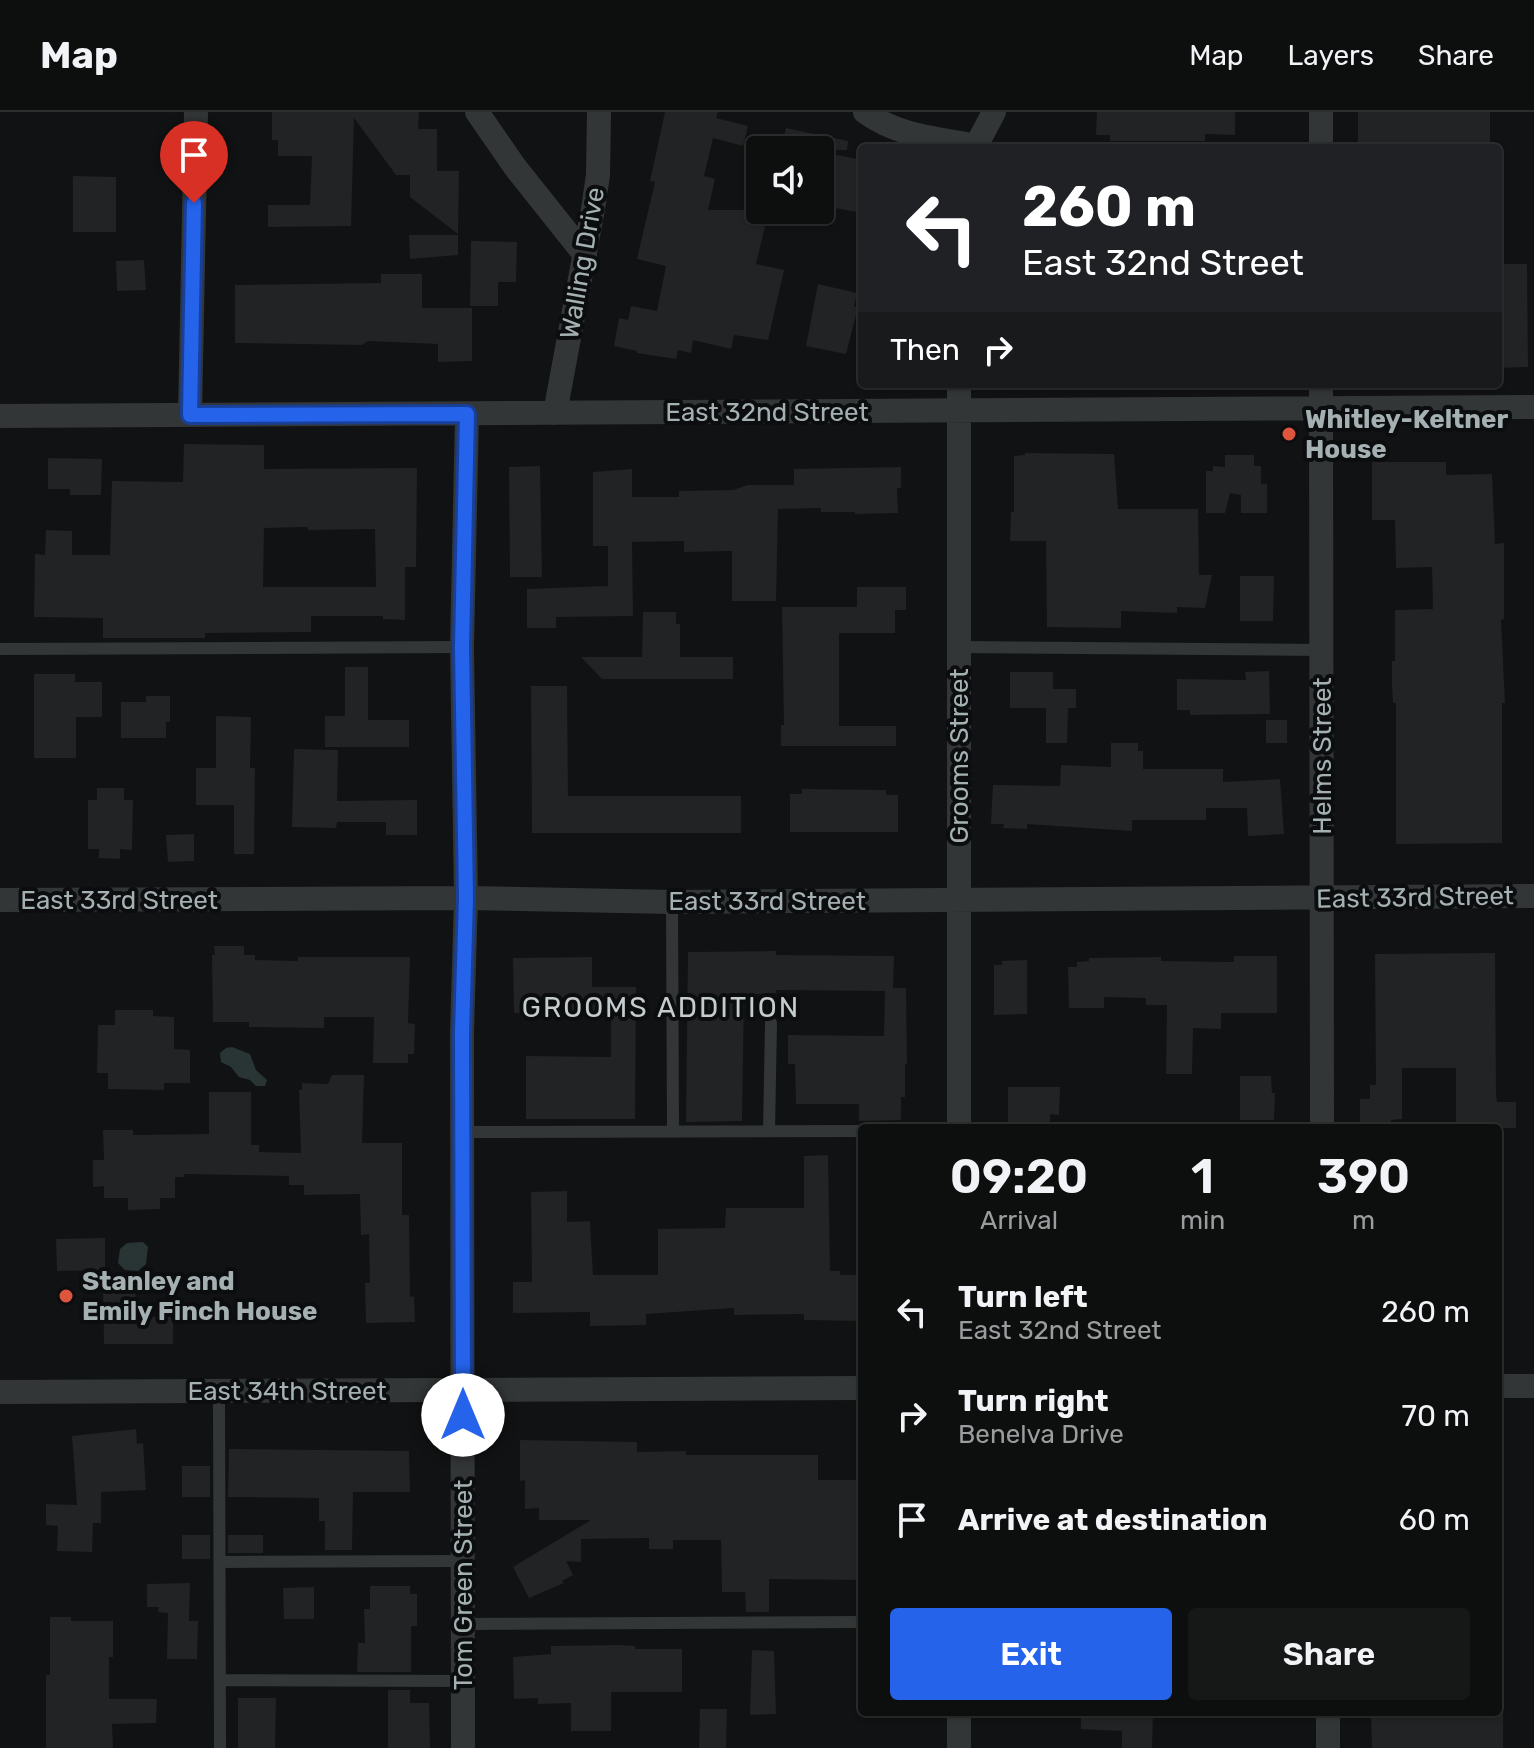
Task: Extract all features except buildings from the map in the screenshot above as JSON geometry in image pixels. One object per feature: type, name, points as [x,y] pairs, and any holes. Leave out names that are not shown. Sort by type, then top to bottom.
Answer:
[{"type":"street","points":[[190,415],[196,112]]},
{"type":"street","points":[[477,112],[515,167],[585,255]]},
{"type":"street","name":"Walling Drive","points":[[555,413],[598,175],[599,112]]},
{"type":"street","points":[[865,112],[887,126],[906,133],[961,144]]},
{"type":"street","points":[[978,144],[994,112]]},
{"type":"street","points":[[1321,112],[1321,144]]},
{"type":"street","name":"Grooms Street","points":[[959,388],[959,1124]]},
{"type":"street","name":"Helms Street","points":[[1321,388],[1322,1124]]},
{"type":"street","name":"East 32nd Street","points":[[0,416],[1534,407]]},
{"type":"street","name":"Tom Green Street","points":[[463,1748],[462,1132],[466,898],[462,647],[467,414]]},
{"type":"street","name":"East 33rd Street","points":[[0,900],[466,898],[672,902],[1534,896]]},
{"type":"street","points":[[1502,1386],[1534,1386]]},
{"type":"street","name":"East 34th Street","points":[[0,1392],[858,1388]]},
{"type":"street","points":[[959,1716],[959,1748]]},
{"type":"street","points":[[1328,1716],[1328,1748]]},
{"type":"lane","points":[[0,649],[462,647]]},
{"type":"lane","points":[[958,647],[1322,650]]},
{"type":"lane","points":[[672,902],[673,1131]]},
{"type":"lane","points":[[769,1131],[771,1023]]},
{"type":"lane","points":[[462,1132],[858,1131]]},
{"type":"lane","points":[[219,1391],[220,1748]]},
{"type":"lane","points":[[220,1562],[463,1561]]},
{"type":"lane","points":[[463,1624],[858,1622]]},
{"type":"lane","points":[[220,1680],[463,1681]]},
{"type":"shaded area","points":[[232,1047],[250,1054],[256,1070],[267,1080],[265,1086],[256,1086],[250,1080],[239,1077],[231,1067],[221,1062],[220,1053]]},
{"type":"shaded area","points":[[143,1242],[148,1247],[146,1264],[138,1271],[125,1270],[118,1263],[120,1249],[127,1243]]},
{"type":"place","name":"Whitley-Keltner House","points":[[1289,434]]},
{"type":"place","name":"Stanley and Emily Finch House","points":[[66,1296]]},
{"type":"district","name":"GROOMS ADDITION","points":[[661,1007]]},
{"type":"route","points":[[194,203],[190,415],[467,414],[462,647],[466,898],[462,1032],[463,1415]]}]
